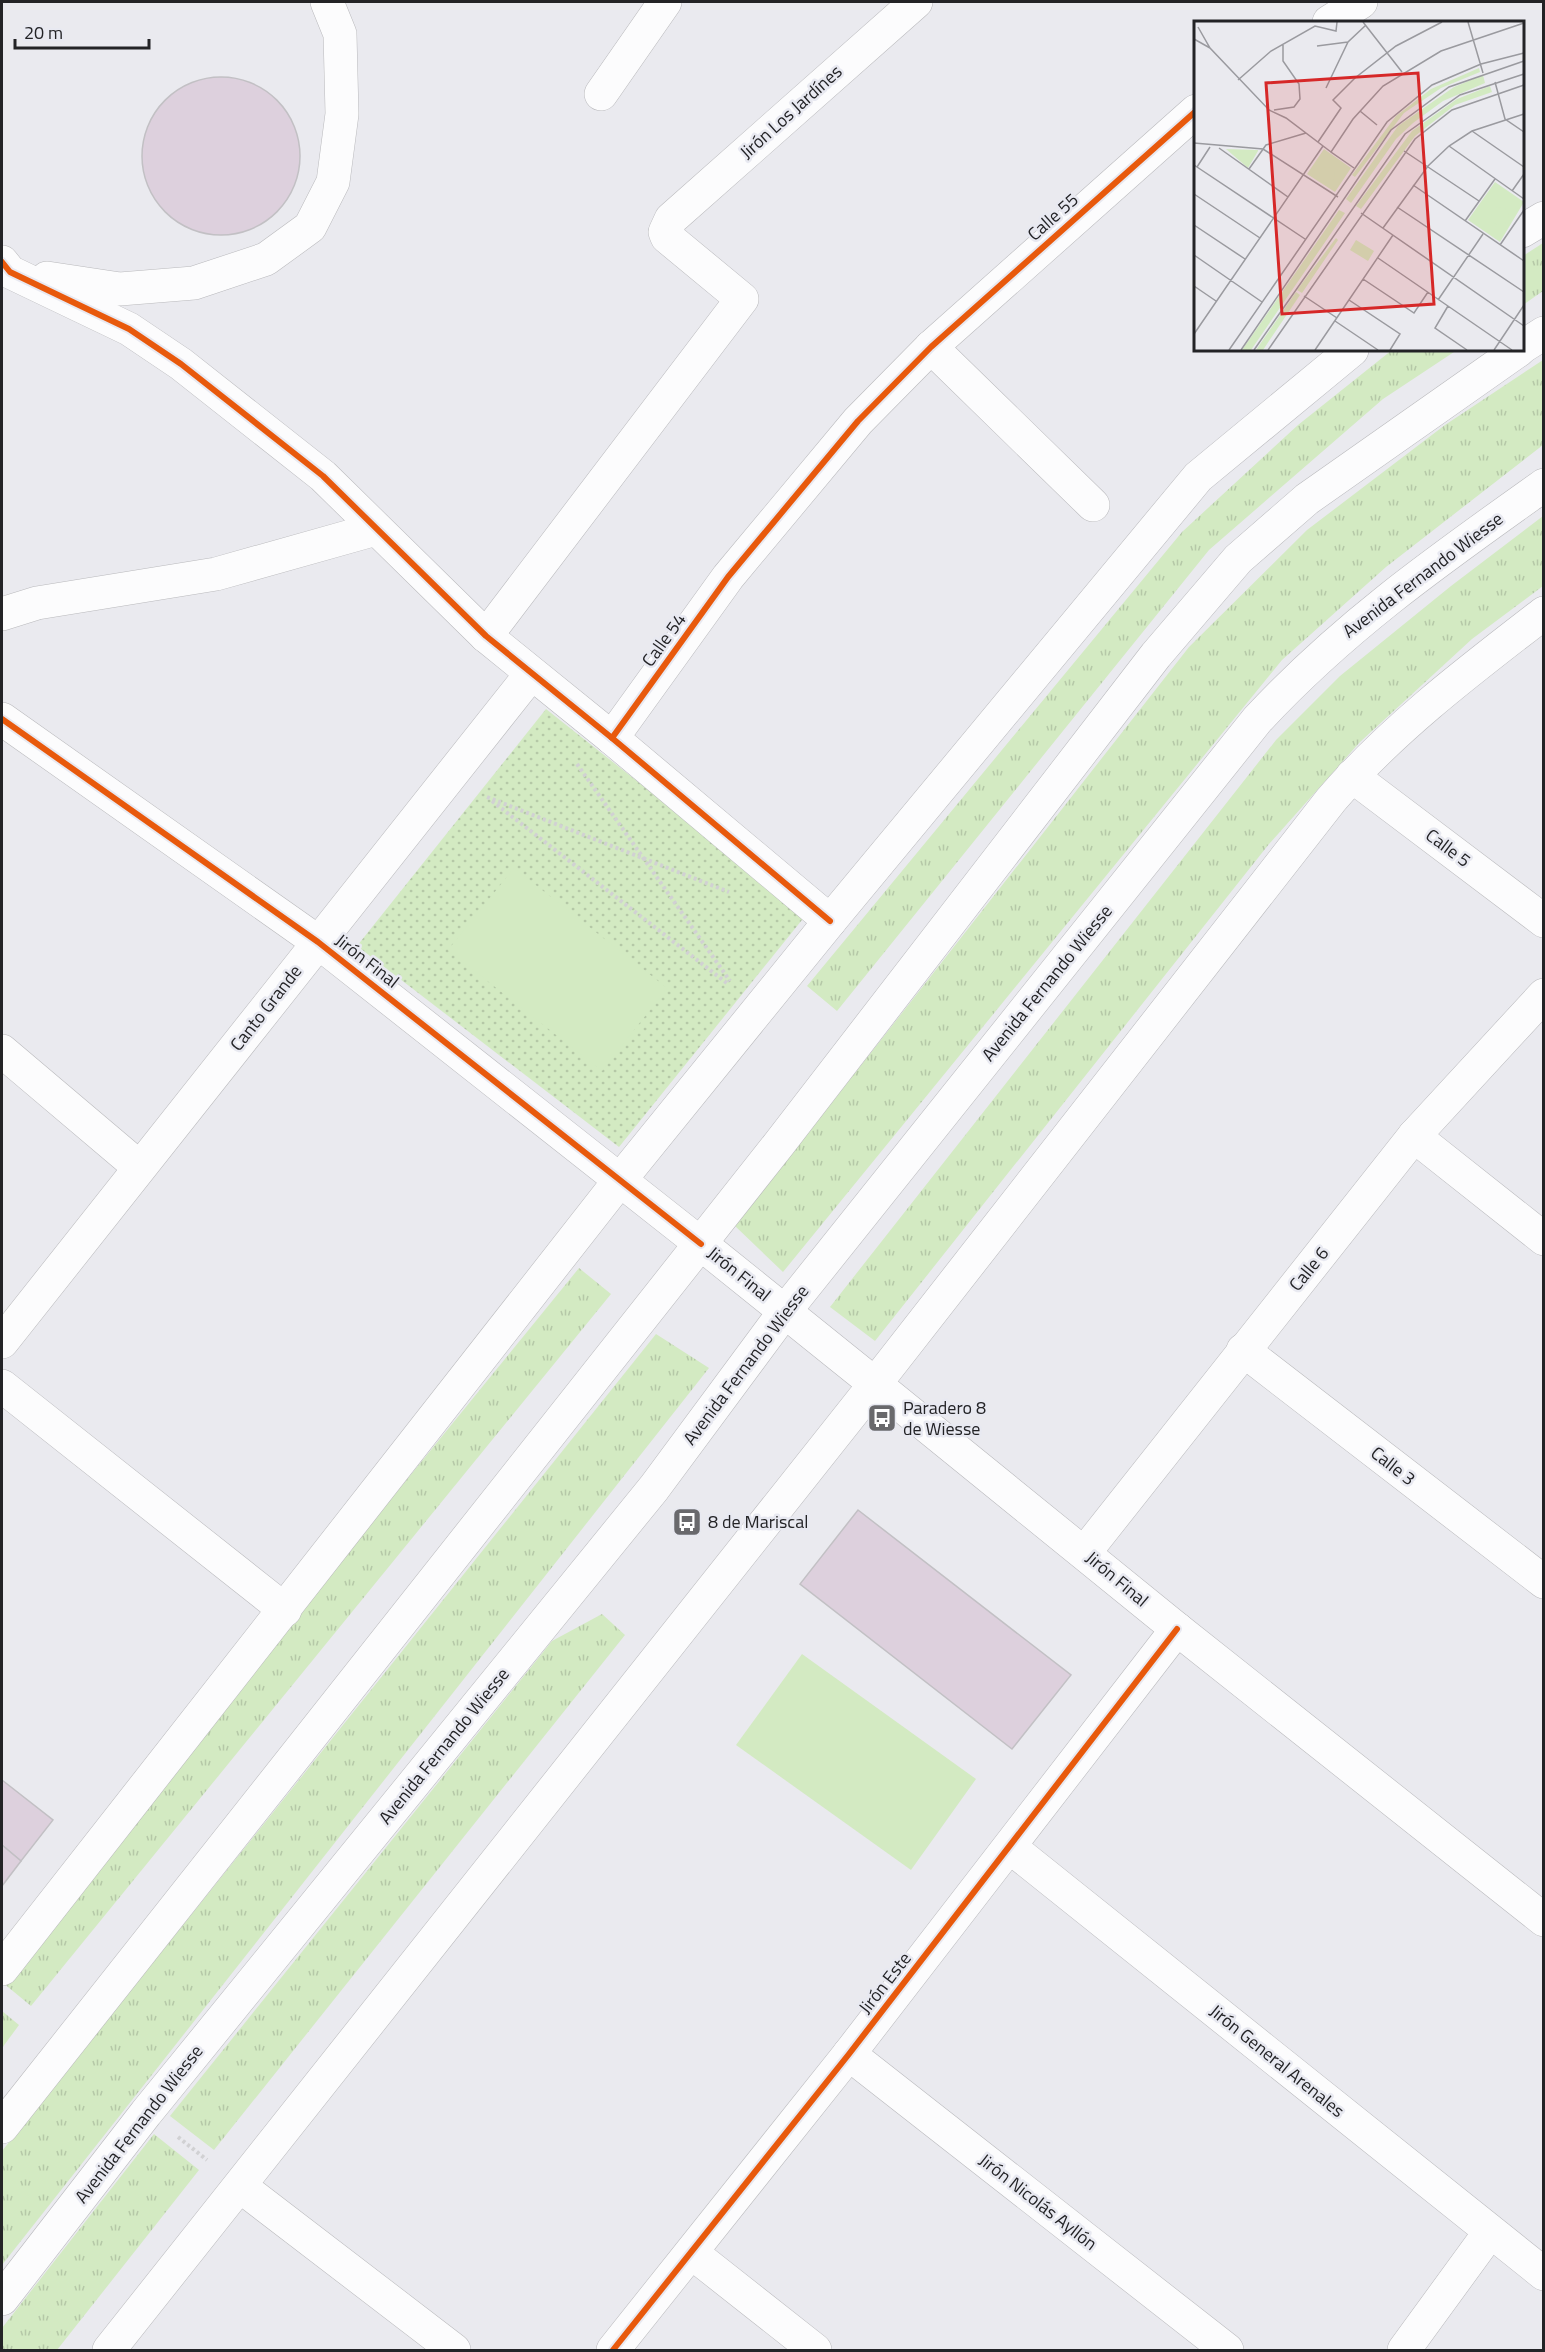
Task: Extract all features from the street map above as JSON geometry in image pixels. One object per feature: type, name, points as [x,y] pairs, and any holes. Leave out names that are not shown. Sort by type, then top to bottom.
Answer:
[{"type":"street","points":[[6,267],[120,290],[194,283],[266,259],[310,227],[333,183],[342,114],[340,34],[327,2]]},
{"type":"street","points":[[601,93],[665,2]]},
{"type":"street","name":"Jirón Los Jardínes","points":[[486,636],[742,300],[667,237],[668,226],[680,211],[916,2]]},
{"type":"street","points":[[1331,21],[1361,2]]},
{"type":"street","name":"Calle 55","points":[[931,347],[1194,113]]},
{"type":"street","points":[[1524,230],[1544,218]]},
{"type":"street","points":[[6,267],[129,329],[182,364],[323,476],[486,636],[612,738],[830,921]]},
{"type":"street","points":[[1524,346],[1544,333]]},
{"type":"street","points":[[931,347],[1093,505]]},
{"type":"street","name":"Calle 54","points":[[612,738],[728,577],[858,420],[931,347]]},
{"type":"street","points":[[2,1970],[620,1180],[830,921],[1198,477],[1351,351]]},
{"type":"street","points":[[2,2127],[701,1244],[944,933],[1156,655],[1238,559],[1307,499],[1517,351]]},
{"type":"street","name":"Avenida Fernando Wiesse","points":[[2,2299],[146,2113],[654,1488],[785,1311],[1257,720],[1294,680],[1374,609],[1544,485]]},
{"type":"street","points":[[2,614],[37,603],[216,574],[376,529]]},
{"type":"street","points":[[109,2350],[875,1384],[1352,776],[1466,673],[1544,613]]},
{"type":"street","name":"Canto Grande","points":[[2,1342],[531,674]]},
{"type":"street","name":"Jirón Final","points":[[2,719],[318,942],[785,1311],[1177,1629],[1544,1920]]},
{"type":"street","name":"Calle 5","points":[[1352,776],[1544,921]]},
{"type":"street","name":"Calle 6","points":[[1084,1552],[1414,1136],[1544,995]]},
{"type":"street","points":[[2,1051],[139,1167]]},
{"type":"street","points":[[1414,1136],[1544,1239]]},
{"type":"street","name":"Calle 3","points":[[1244,1350],[1544,1582]]},
{"type":"street","points":[[2,1386],[285,1610]]},
{"type":"street","name":"Jirón Este","points":[[613,2350],[849,2054],[1177,1629]]},
{"type":"street","name":"Jirón General Arenales","points":[[1010,1847],[1544,2274]]},
{"type":"street","name":"Jirón Nicolás Ayllón","points":[[849,2054],[1227,2350]]},
{"type":"street","points":[[240,2186],[454,2350]]},
{"type":"street","points":[[1404,2350],[1491,2232]]},
{"type":"street","points":[[692,2253],[815,2350]]},
{"type":"path","points":[[487,797],[735,989],[575,761]]},
{"type":"path","points":[[479,807],[494,789]]},
{"type":"path","points":[[487,797],[739,896]]},
{"type":"path","points":[[146,2113],[240,2186]]},
{"type":"green space","points":[[1543,243],[1543,291],[1524,304],[1524,255]]},
{"type":"green space","points":[[1391,351],[1455,351],[1383,399],[1209,550],[837,1011],[807,986],[1182,532],[1298,425]]},
{"type":"green space","points":[[1543,360],[1543,445],[1386,567],[1282,660],[783,1272],[735,1226],[1189,647],[1307,530],[1445,425]]},
{"type":"green space","points":[[1543,516],[1543,586],[1472,639],[1360,742],[1269,844],[875,1341],[830,1307],[1276,740],[1340,676],[1451,586]]},
{"type":"green space","points":[[546,709],[806,915],[619,1147],[357,946]]},
{"type":"green space","points":[[514,868],[667,988],[602,1071],[448,950]]},
{"type":"green space","points":[[579,1268],[611,1294],[31,2006],[2,1982],[2,1977]]},
{"type":"green space","points":[[656,1334],[709,1368],[2,2265],[2,2151]]},
{"type":"green space","points":[[602,1614],[625,1635],[214,2150],[170,2116],[552,1641]]},
{"type":"green space","points":[[802,1654],[976,1779],[911,1870],[736,1745]]},
{"type":"green space","points":[[2,2011],[19,2025],[2,2048]]},
{"type":"green space","points":[[154,2134],[199,2170],[57,2350],[2,2350],[2,2328]]},
{"type":"building","points":[[221,77],[236,78],[251,83],[265,90],[277,100],[287,112],[294,126],[299,141],[299,171],[294,186],[287,200],[277,212],[265,222],[251,229],[236,234],[221,235],[206,234],[191,229],[177,222],[165,212],[155,200],[148,186],[143,171],[142,156],[143,141],[148,126],[155,112],[165,100],[177,90],[191,83],[206,78]]},
{"type":"building","points":[[858,1510],[1071,1675],[1012,1749],[800,1584]]},
{"type":"building","points":[[2,1780],[53,1820],[21,1861],[2,1845]]},
{"type":"building","points":[[2,1845],[21,1861],[2,1886]]},
{"type":"cycle path","points":[[830,921],[612,738],[728,577],[858,421],[931,347],[1194,113]]},
{"type":"cycle path","points":[[2,262],[10,272],[129,329],[181,364],[323,476],[486,636],[612,738]]},
{"type":"cycle path","points":[[2,719],[318,942],[701,1244]]},
{"type":"cycle path","points":[[613,2350],[849,2054],[1177,1629]]},
{"type":"place","name":"Paradero 8 de Wiesse","points":[[882,1418]]},
{"type":"place","name":"8 de Mariscal","points":[[687,1522]]}]
